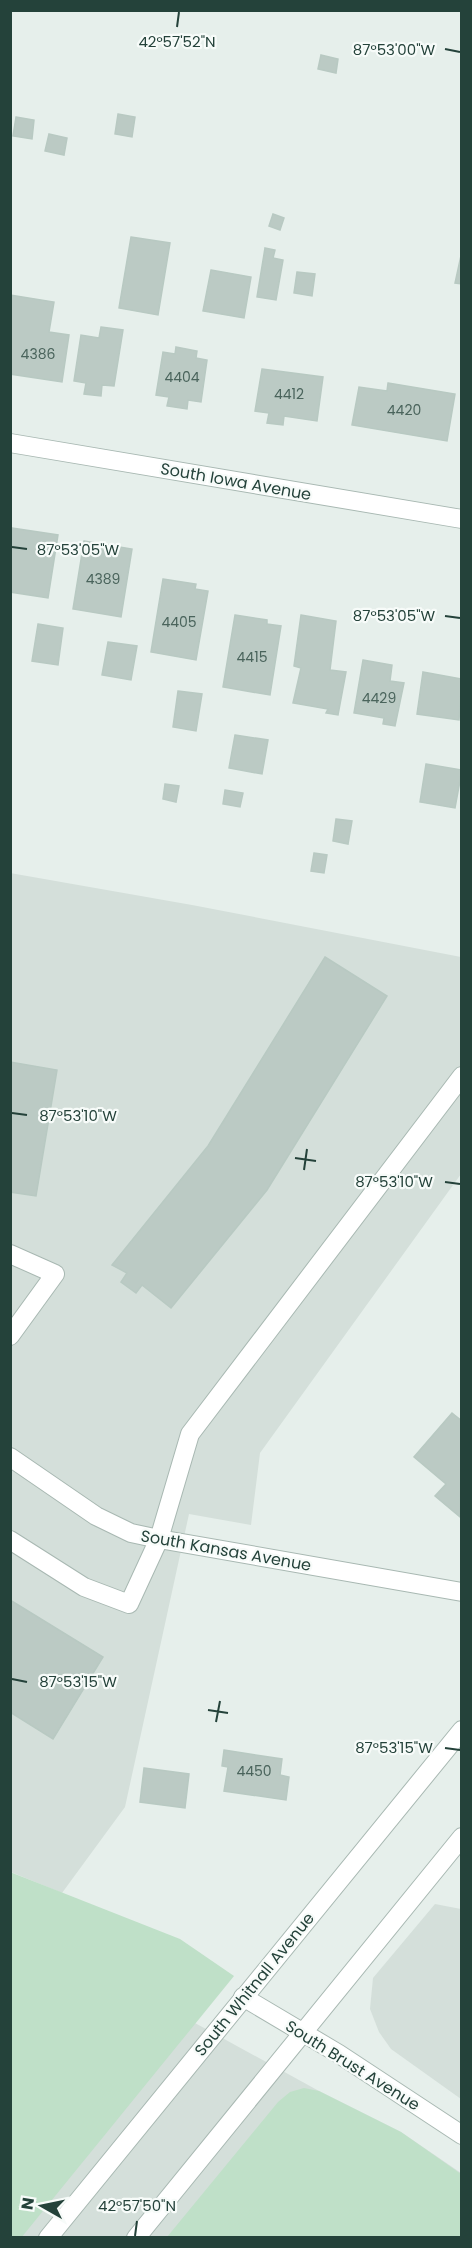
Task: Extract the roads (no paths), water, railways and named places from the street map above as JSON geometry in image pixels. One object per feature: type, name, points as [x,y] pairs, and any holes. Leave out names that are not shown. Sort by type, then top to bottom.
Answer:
[{"type":"street","name":"South Iowa Avenue","points":[[10,442],[462,519]]},
{"type":"street","points":[[10,1539],[84,1587],[129,1604],[159,1539],[190,1434],[462,1076]]},
{"type":"street","points":[[10,1254],[55,1274],[10,1336]]},
{"type":"street","name":"South Kansas Avenue","points":[[10,1457],[96,1516],[131,1533],[462,1592]]},
{"type":"street","name":"South Whitnall Avenue","points":[[48,2238],[462,1730]]},
{"type":"street","points":[[136,2238],[462,1837]]},
{"type":"street","name":"South Brust Avenue","points":[[243,1997],[339,2054],[462,2135]]}]
